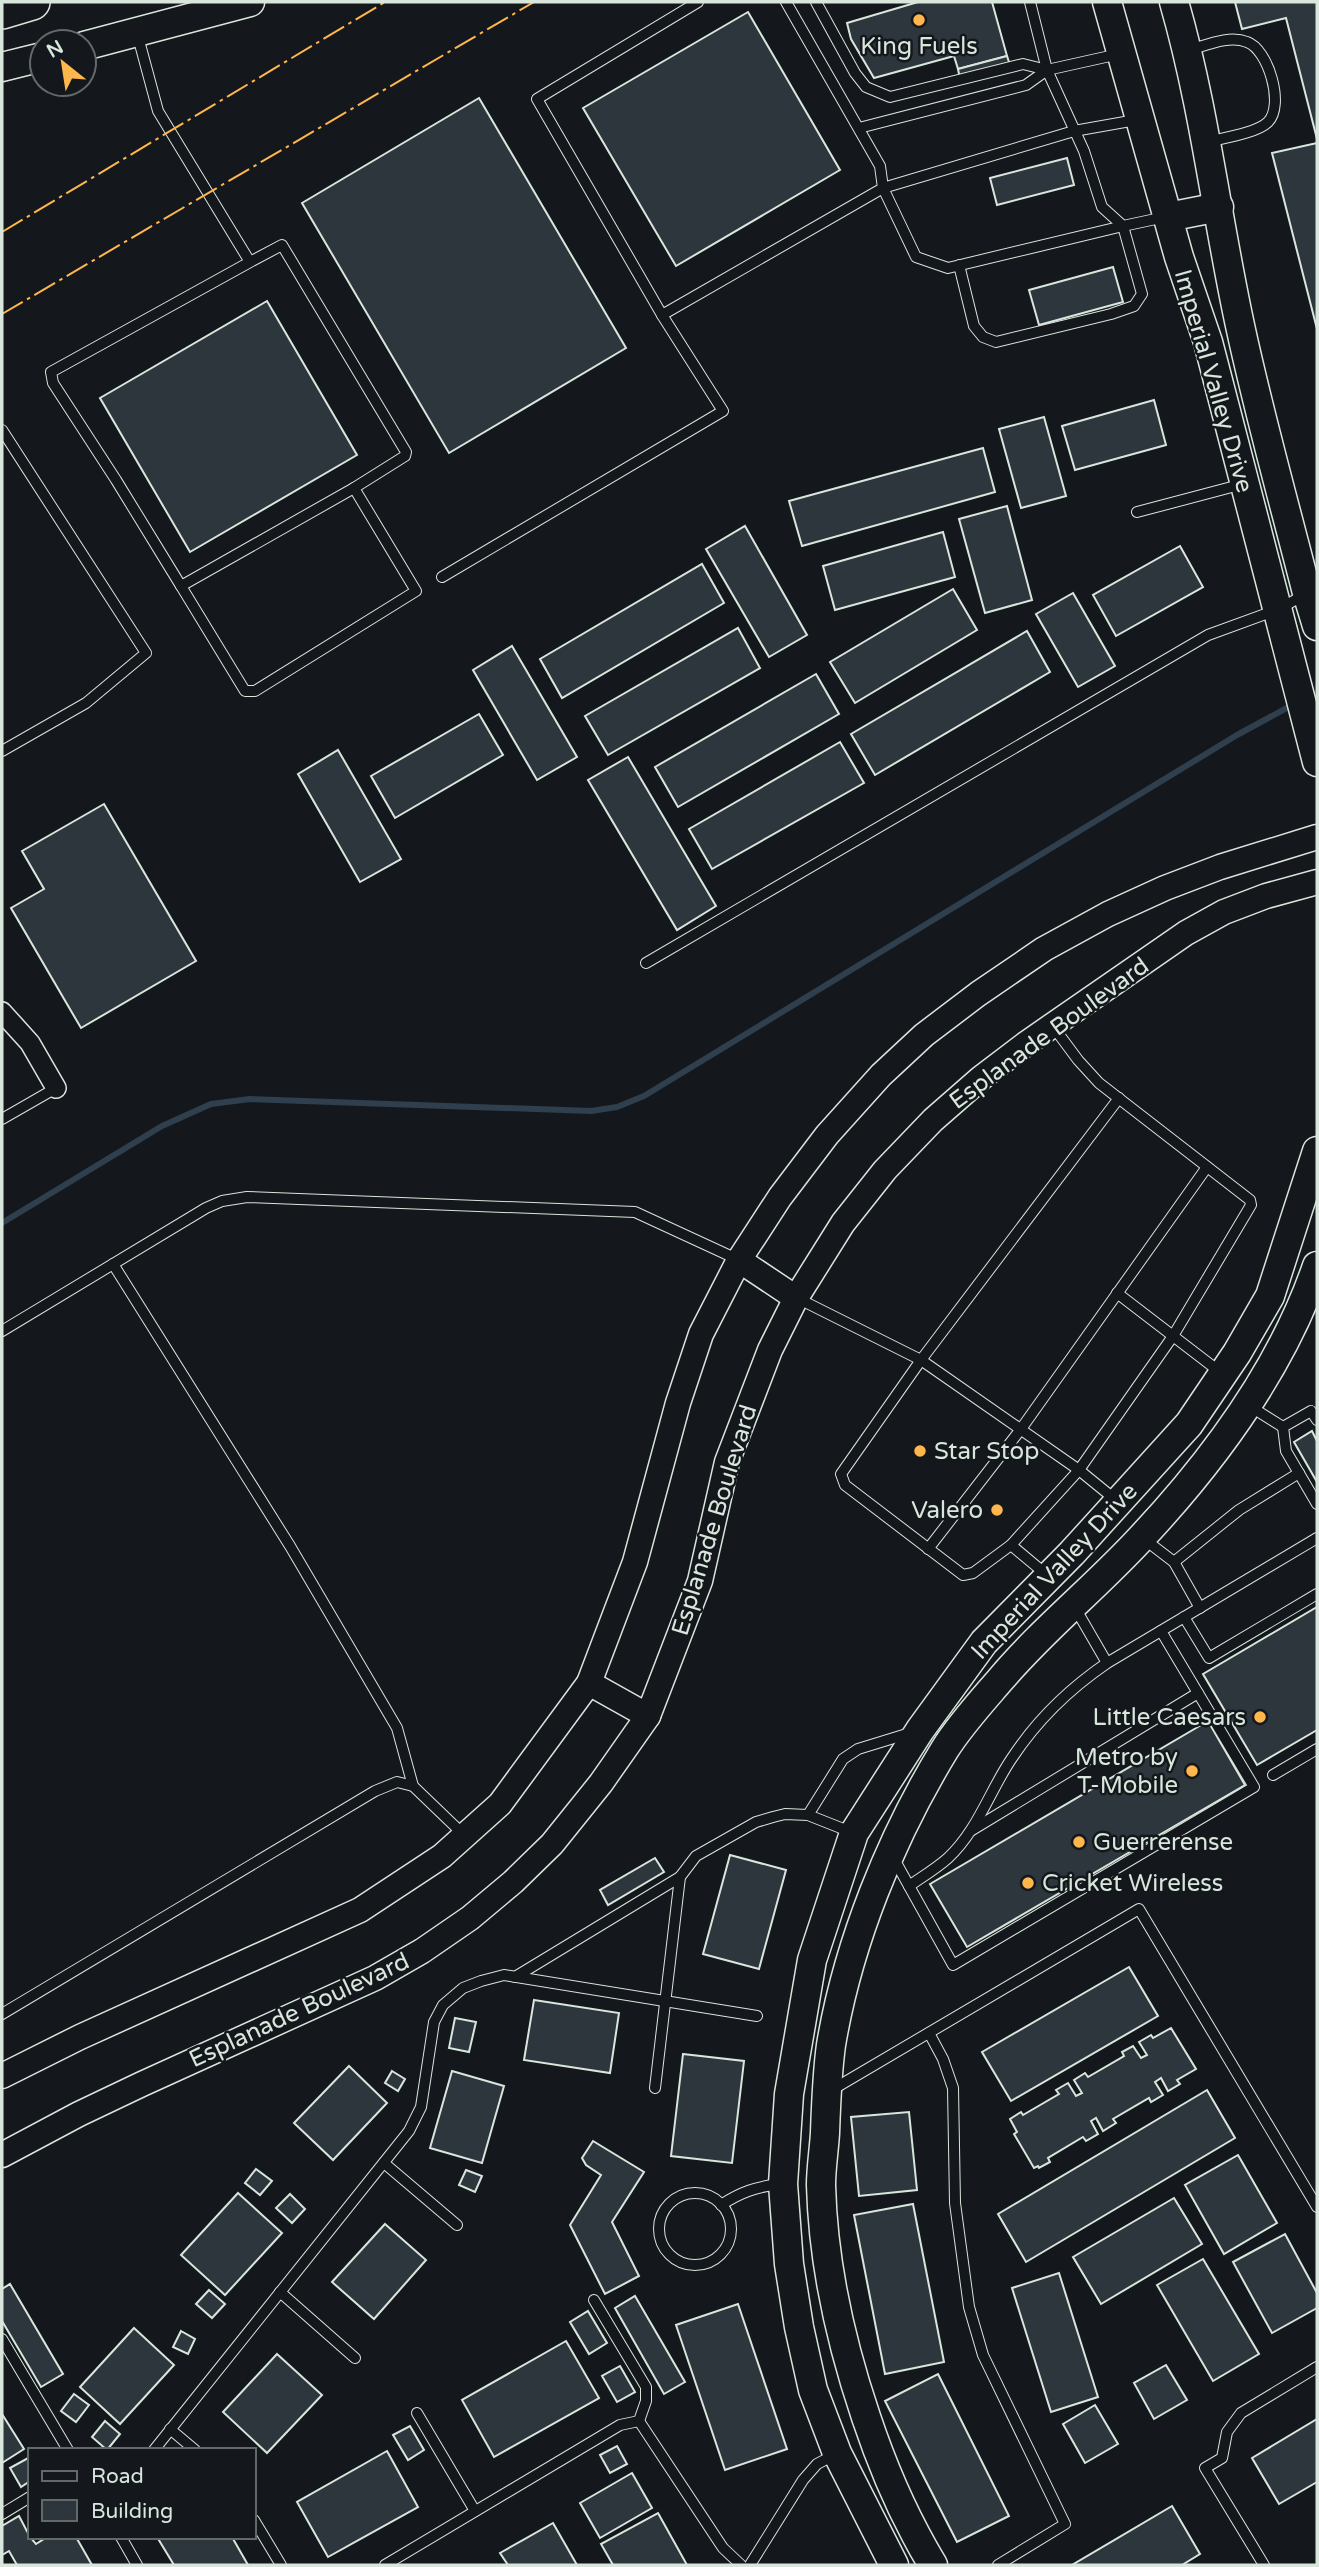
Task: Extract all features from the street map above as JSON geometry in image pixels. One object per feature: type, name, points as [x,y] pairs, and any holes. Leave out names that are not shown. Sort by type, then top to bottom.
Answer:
[{"type":"highway","points":[[2,11],[32,2]]},
{"type":"main road","points":[[98,42],[250,2]]},
{"type":"main road","name":"Imperial Valley Drive","points":[[1107,2],[1168,217],[1208,342],[1315,752]]},
{"type":"main road","name":"Imperial Valley Drive","points":[[1174,2],[1207,142],[1241,330],[1312,590],[1317,626]]},
{"type":"main road","points":[[2,67],[28,60]]},
{"type":"main road","points":[[1168,217],[1219,207]]},
{"type":"main road","name":"Imperial Valley Drive","points":[[894,2565],[837,2453],[813,2390],[789,2264],[783,2184],[789,2094],[811,1960],[854,1833],[920,1730],[984,1642],[1049,1577],[1189,1424],[1223,1374],[1270,1296],[1317,1151]]},
{"type":"main road","name":"Imperial Valley Drive","points":[[933,2565],[897,2497],[851,2374],[837,2312],[828,2251],[821,2184],[831,2044],[861,1929],[890,1852],[947,1747],[1002,1677],[1142,1538],[1209,1458],[1260,1386],[1307,1296],[1317,1266]]},
{"type":"main road","points":[[1274,1284],[1307,1296]]},
{"type":"main road","points":[[1049,1577],[1074,1605]]},
{"type":"main road","points":[[854,1833],[890,1852]]},
{"type":"main road","points":[[783,2184],[821,2184]]},
{"type":"main road","points":[[837,2453],[873,2438]]},
{"type":"street","points":[[2,2076],[69,2042],[360,1910],[442,1856],[500,1804],[589,1683],[635,1562],[670,1429],[701,1334],[739,1260],[780,1197],[827,1135],[881,1075],[916,1043],[978,994],[1044,949],[1108,914],[1220,867],[1317,837]]},
{"type":"street","name":"Esplanade Boulevard","points":[[2,2155],[79,2114],[375,1978],[422,1951],[470,1918],[513,1882],[552,1844],[601,1783],[648,1716],[700,1581],[727,1462],[766,1360],[796,1298],[843,1223],[884,1170],[933,1120],[981,1077],[1186,933],[1224,912],[1266,896],[1317,883]]},
{"type":"street","points":[[2,1013],[30,1043],[56,1088]]},
{"type":"street","points":[[739,1260],[796,1298]]},
{"type":"street","points":[[589,1683],[648,1716]]},
{"type":"lane","points":[[442,578],[723,411],[662,315],[537,99],[698,2]]},
{"type":"lane","points":[[786,2],[880,166],[883,188],[916,257],[948,268],[1168,217]]},
{"type":"lane","points":[[816,2],[866,87],[890,97],[1023,64],[1047,70]]},
{"type":"lane","points":[[959,265],[974,326],[983,337],[996,342],[1028,336],[1134,306],[1142,294],[1123,226],[1102,207],[1084,151],[1047,70],[1030,2]]},
{"type":"lane","points":[[137,32],[158,111],[250,262]]},
{"type":"lane","points":[[1187,50],[1225,40],[1246,41],[1259,49],[1266,60],[1275,99],[1273,114],[1267,123],[1247,132],[1207,142]]},
{"type":"lane","points":[[859,128],[1026,85],[1047,70],[1122,53]]},
{"type":"lane","points":[[662,315],[883,188],[1074,131],[1140,119]]},
{"type":"lane","points":[[181,586],[405,456],[406,452],[282,245],[51,372],[53,383],[116,480],[245,691],[255,691],[416,591],[354,488]]},
{"type":"lane","points":[[2,430],[146,653],[86,703],[2,751]]},
{"type":"lane","points":[[1137,512],[1244,484]]},
{"type":"lane","points":[[646,962],[1208,635],[1279,609],[1312,590]]},
{"type":"lane","points":[[1052,1025],[1092,1075],[1250,1200],[1251,1205],[1173,1336],[1079,1470],[1011,1545],[968,1576],[963,1575],[845,1485],[841,1474],[921,1360],[1119,1098]]},
{"type":"lane","points":[[2,1119],[56,1088]]},
{"type":"lane","points":[[928,1549],[1021,1429],[1207,1167]]},
{"type":"lane","points":[[2,1331],[206,1208],[222,1201],[247,1197],[635,1212],[739,1260]]},
{"type":"lane","points":[[113,1264],[290,1546],[397,1728],[413,1786],[464,1836]]},
{"type":"lane","points":[[1117,1293],[1223,1374]]},
{"type":"lane","points":[[796,1298],[921,1360],[1079,1470],[1119,1502]]},
{"type":"lane","points":[[1247,1404],[1283,1427]]},
{"type":"lane","points":[[1283,1427],[1311,1411],[1317,1420]]},
{"type":"lane","points":[[1283,1427],[1286,1451],[1317,1504]]},
{"type":"lane","points":[[1174,1562],[1239,1510],[1299,1473]]},
{"type":"lane","points":[[1142,1538],[1174,1562],[1200,1608]]},
{"type":"lane","points":[[909,1886],[948,1858],[971,1830],[1012,1758],[1048,1712],[1074,1686],[1107,1663],[1317,1538]]},
{"type":"lane","points":[[1011,1545],[1049,1577]]},
{"type":"lane","points":[[1184,1617],[1209,1658],[1317,1594]]},
{"type":"lane","points":[[1074,1605],[1107,1663]]},
{"type":"lane","points":[[890,1852],[953,1965],[1254,1787],[1161,1631]]},
{"type":"lane","points":[[971,1830],[1198,1693]]},
{"type":"lane","points":[[808,1815],[843,1759],[858,1749],[920,1730]]},
{"type":"lane","points":[[1273,1775],[1317,1749]]},
{"type":"lane","points":[[2,2014],[375,1791],[397,1782],[413,1786]]},
{"type":"lane","points":[[515,1977],[680,1877],[696,1856],[756,1822],[785,1814],[808,1815],[854,1833]]},
{"type":"lane","points":[[655,2088],[680,1877]]},
{"type":"lane","points":[[827,2093],[1139,1909],[1317,2207]]},
{"type":"lane","points":[[156,2448],[409,2131],[421,2107],[434,2022],[443,2005],[463,1988],[504,1975],[757,2016]]},
{"type":"lane","points":[[929,2033],[943,2059],[953,2088],[955,2203],[969,2307],[983,2355],[1065,2524],[998,2565]]},
{"type":"lane","points":[[384,2163],[457,2225]]},
{"type":"lane","points":[[721,2205],[757,2187],[783,2184]]},
{"type":"lane","points":[[689,2194],[701,2194],[721,2205],[728,2214],[731,2226],[726,2249],[718,2258],[696,2265],[684,2263],[666,2250],[660,2227],[668,2206],[689,2194]]},
{"type":"lane","points":[[280,2292],[355,2358]]},
{"type":"lane","points":[[594,2300],[646,2387],[646,2402],[639,2421]]},
{"type":"lane","points":[[2,2339],[67,2448]]},
{"type":"lane","points":[[1264,2565],[1205,2468],[1222,2458],[1227,2432],[1241,2413],[1317,2367]]},
{"type":"lane","points":[[418,2413],[475,2511]]},
{"type":"lane","points":[[385,2565],[620,2425],[639,2421]]},
{"type":"lane","points":[[639,2421],[723,2548],[741,2565]]},
{"type":"lane","points":[[170,2429],[193,2448]]},
{"type":"lane","points":[[750,2565],[803,2480],[817,2464],[837,2453]]},
{"type":"lane","points":[[2,2514],[28,2498]]},
{"type":"lane","points":[[256,2523],[281,2565]]},
{"type":"lane","points":[[122,2539],[137,2565]]},
{"type":"building","points":[[918,2],[992,2],[1007,56],[958,69],[954,56],[874,78],[851,39],[847,23]]},
{"type":"building","points":[[1235,2],[1317,2],[1317,139],[1286,18],[1242,29]]},
{"type":"building","points":[[748,12],[840,170],[676,266],[583,108]]},
{"type":"building","points":[[1007,56],[1010,65],[960,79],[958,69]]},
{"type":"building","points":[[479,98],[626,348],[449,453],[302,203]]},
{"type":"building","points":[[1317,143],[1317,329],[1272,153]]},
{"type":"building","points":[[1067,158],[1074,185],[997,205],[990,178]]},
{"type":"building","points":[[1113,267],[1123,302],[1039,325],[1029,290]]},
{"type":"building","points":[[267,301],[357,455],[190,552],[100,398]]},
{"type":"building","points":[[1154,400],[1166,445],[1075,470],[1062,426]]},
{"type":"building","points":[[1044,417],[1066,496],[1021,508],[999,429]]},
{"type":"building","points":[[983,448],[995,492],[802,546],[789,501]]},
{"type":"building","points":[[1007,506],[1032,600],[985,613],[959,519]]},
{"type":"building","points":[[745,526],[807,635],[769,657],[706,549]]},
{"type":"building","points":[[943,532],[955,577],[835,610],[823,566]]},
{"type":"building","points":[[1180,546],[1203,587],[1116,636],[1093,595]]},
{"type":"building","points":[[702,564],[724,603],[562,698],[540,659]]},
{"type":"building","points":[[953,589],[977,630],[855,703],[830,662]]},
{"type":"building","points":[[1073,593],[1115,666],[1078,687],[1036,614]]},
{"type":"building","points":[[738,628],[760,668],[608,755],[585,716]]},
{"type":"building","points":[[1027,631],[1050,672],[875,775],[851,734]]},
{"type":"building","points":[[512,646],[577,757],[537,780],[473,670]]},
{"type":"building","points":[[816,674],[839,714],[678,807],[655,767]]},
{"type":"building","points":[[479,714],[503,755],[395,818],[371,776]]},
{"type":"building","points":[[840,742],[864,783],[712,869],[689,829]]},
{"type":"building","points":[[338,750],[401,859],[360,882],[298,774]]},
{"type":"building","points":[[628,757],[716,906],[677,930],[588,780]]},
{"type":"building","points":[[104,804],[196,961],[81,1028],[11,908],[44,889],[22,851]]},
{"type":"building","points":[[1312,1431],[1317,1441],[1317,1482],[1294,1442]]},
{"type":"building","points":[[1317,1607],[1317,1730],[1257,1765],[1203,1674]]},
{"type":"building","points":[[1208,1721],[1245,1785],[967,1947],[930,1884]]},
{"type":"building","points":[[730,1855],[786,1870],[759,1969],[703,1954]]},
{"type":"building","points":[[655,1858],[664,1872],[608,1905],[600,1890]]},
{"type":"building","points":[[1129,1967],[1158,2016],[1011,2101],[982,2052]]},
{"type":"building","points":[[534,2000],[619,2013],[610,2073],[524,2060]]},
{"type":"building","points":[[455,2018],[476,2022],[469,2052],[449,2048]]},
{"type":"building","points":[[1171,2028],[1196,2069],[1177,2080],[1180,2084],[1168,2091],[1161,2078],[1155,2082],[1163,2095],[1151,2102],[1149,2098],[1113,2119],[1116,2123],[1103,2131],[1096,2118],[1091,2121],[1098,2134],[1086,2141],[1083,2137],[1048,2158],[1050,2162],[1034,2168],[1014,2134],[1017,2132],[1010,2119],[1021,2112],[1023,2115],[1059,2094],[1056,2090],[1068,2083],[1076,2096],[1082,2093],[1074,2080],[1085,2073],[1088,2077],[1124,2056],[1122,2052],[1133,2046],[1141,2058],[1147,2055],[1139,2042]]},
{"type":"building","points":[[683,2054],[744,2061],[732,2163],[671,2156]]},
{"type":"building","points":[[349,2066],[387,2103],[333,2160],[294,2123]]},
{"type":"building","points":[[392,2071],[405,2079],[398,2091],[385,2083]]},
{"type":"building","points":[[452,2071],[504,2086],[482,2163],[430,2148]]},
{"type":"building","points":[[1207,2090],[1235,2138],[1026,2262],[998,2214]]},
{"type":"building","points":[[909,2112],[917,2190],[859,2196],[851,2117]]},
{"type":"building","points":[[593,2141],[644,2172],[612,2222],[639,2276],[605,2294],[570,2225],[601,2175],[586,2165],[582,2158]]},
{"type":"building","points":[[1238,2155],[1277,2223],[1224,2254],[1185,2185]]},
{"type":"building","points":[[256,2169],[272,2181],[260,2195],[245,2183]]},
{"type":"building","points":[[466,2170],[482,2176],[475,2192],[459,2185]]},
{"type":"building","points":[[238,2193],[282,2233],[225,2295],[181,2255]]},
{"type":"building","points":[[290,2194],[305,2209],[292,2223],[276,2208]]},
{"type":"building","points":[[1174,2198],[1202,2244],[1101,2304],[1073,2257]]},
{"type":"building","points":[[913,2204],[944,2362],[885,2374],[854,2215]]},
{"type":"building","points":[[385,2224],[426,2260],[374,2319],[332,2282]]},
{"type":"building","points":[[1285,2234],[1317,2293],[1317,2308],[1272,2333],[1233,2262]]},
{"type":"building","points":[[1203,2259],[1259,2354],[1213,2381],[1157,2285]]},
{"type":"building","points":[[1059,2273],[1098,2397],[1051,2412],[1012,2288]]},
{"type":"building","points":[[10,2284],[63,2374],[41,2387],[2,2321],[2,2289]]},
{"type":"building","points":[[209,2290],[225,2304],[212,2318],[196,2304]]},
{"type":"building","points":[[635,2296],[685,2382],[664,2394],[615,2308]]},
{"type":"building","points":[[738,2304],[787,2449],[725,2470],[676,2325]]},
{"type":"building","points":[[588,2311],[607,2343],[589,2354],[570,2322]]},
{"type":"building","points":[[134,2328],[174,2365],[120,2424],[80,2387]]},
{"type":"building","points":[[181,2331],[195,2339],[188,2354],[173,2347]]},
{"type":"building","points":[[566,2341],[599,2398],[494,2457],[462,2400]]},
{"type":"building","points":[[277,2354],[322,2395],[267,2453],[223,2412]]},
{"type":"building","points":[[1166,2365],[1187,2400],[1154,2419],[1134,2383]]},
{"type":"building","points":[[620,2366],[635,2392],[617,2402],[602,2376]]},
{"type":"building","points":[[938,2374],[1009,2516],[957,2542],[885,2401]]},
{"type":"building","points":[[74,2394],[89,2405],[76,2422],[61,2411]]},
{"type":"building","points":[[1095,2405],[1118,2444],[1085,2463],[1063,2424]]},
{"type":"building","points":[[2,2414],[24,2449],[2,2463]]},
{"type":"building","points":[[1317,2419],[1317,2482],[1279,2504],[1252,2458]]},
{"type":"building","points":[[105,2421],[120,2434],[109,2448],[105,2448],[92,2437]]},
{"type":"building","points":[[410,2426],[424,2450],[408,2460],[393,2435]]},
{"type":"building","points":[[617,2446],[627,2464],[610,2473],[600,2455]]},
{"type":"building","points":[[387,2451],[418,2507],[328,2557],[297,2502]]},
{"type":"building","points":[[28,2458],[28,2482],[21,2487],[10,2468]]},
{"type":"building","points":[[632,2473],[652,2508],[600,2538],[580,2503]]},
{"type":"building","points":[[1172,2506],[1200,2554],[1182,2565],[1072,2565]]},
{"type":"building","points":[[658,2513],[687,2565],[613,2565],[601,2544]]},
{"type":"building","points":[[19,2516],[28,2533],[28,2539],[36,2544],[44,2539],[77,2539],[92,2565],[17,2565],[9,2551],[2,2555],[2,2526]]},
{"type":"building","points":[[553,2523],[577,2565],[508,2565],[500,2553]]},
{"type":"building","points":[[158,2539],[233,2539],[248,2565],[174,2565]]},
{"type":"waterway","points":[[2,1223],[162,1126],[211,1104],[250,1099],[591,1111],[617,1107],[644,1096],[1237,735],[1294,704]]},
{"type":"power","points":[[2,232],[385,2]]},
{"type":"power","points":[[2,314],[534,2]]},
{"type":"place","name":"King Fuels","points":[[919,20]]},
{"type":"place","name":"Star Stop","points":[[920,1451]]},
{"type":"place","name":"Valero","points":[[997,1510]]},
{"type":"place","name":"Little Caesars","points":[[1260,1717]]},
{"type":"place","name":"Metro by T-Mobile","points":[[1192,1771]]},
{"type":"place","name":"Guerrerense","points":[[1079,1842]]},
{"type":"place","name":"Cricket Wireless","points":[[1028,1883]]}]
